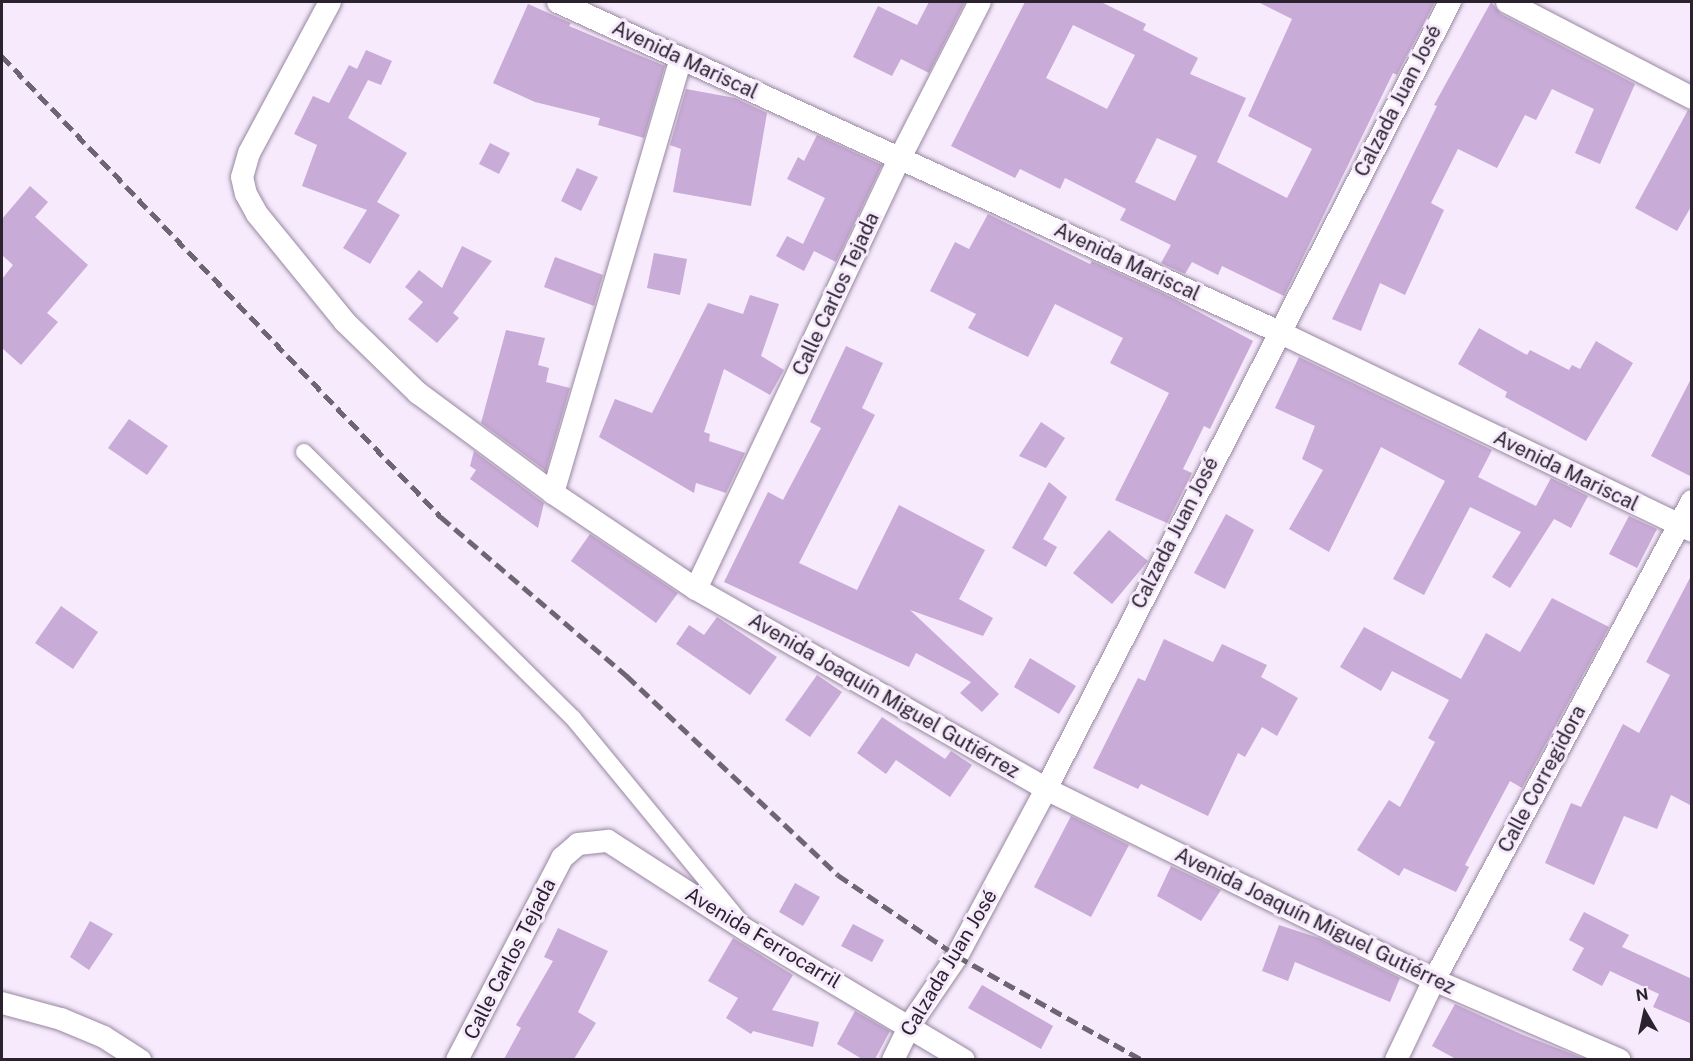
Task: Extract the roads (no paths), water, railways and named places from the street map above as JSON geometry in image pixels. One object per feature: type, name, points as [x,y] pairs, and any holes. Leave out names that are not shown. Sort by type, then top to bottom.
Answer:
[{"type":"street","name":"Avenida Joaquín Miguel Gutiérrez","points":[[330,2],[249,153],[242,177],[246,194],[257,214],[345,322],[410,385],[553,493],[696,589],[1046,789],[1434,980],[1620,1059]]},
{"type":"street","name":"Avenida Mariscal","points":[[558,2],[1279,332],[1685,528]]},
{"type":"street","name":"Calle Carlos Tejada","points":[[696,589],[900,158],[980,2]]},
{"type":"street","name":"Calzada Juan José","points":[[893,1059],[910,1025],[957,956],[1046,789],[1449,2]]},
{"type":"street","points":[[1507,2],[1692,98]]},
{"type":"street","points":[[553,493],[681,58]]},
{"type":"street","points":[[304,452],[573,718],[749,932]]},
{"type":"street","name":"Calle Corregidora","points":[[1396,1059],[1434,980],[1685,528],[1692,501]]},
{"type":"street","name":"Avenida Ferrocarril","points":[[562,858],[578,844],[608,841],[749,932],[910,1025],[964,1059]]},
{"type":"street","name":"Calle Carlos Tejada","points":[[457,1059],[562,858]]},
{"type":"street","points":[[2,1003],[61,1018],[104,1036],[140,1059]]},
{"type":"railway","points":[[2,56],[441,517],[627,676],[838,875],[957,956],[1142,1060]]}]
